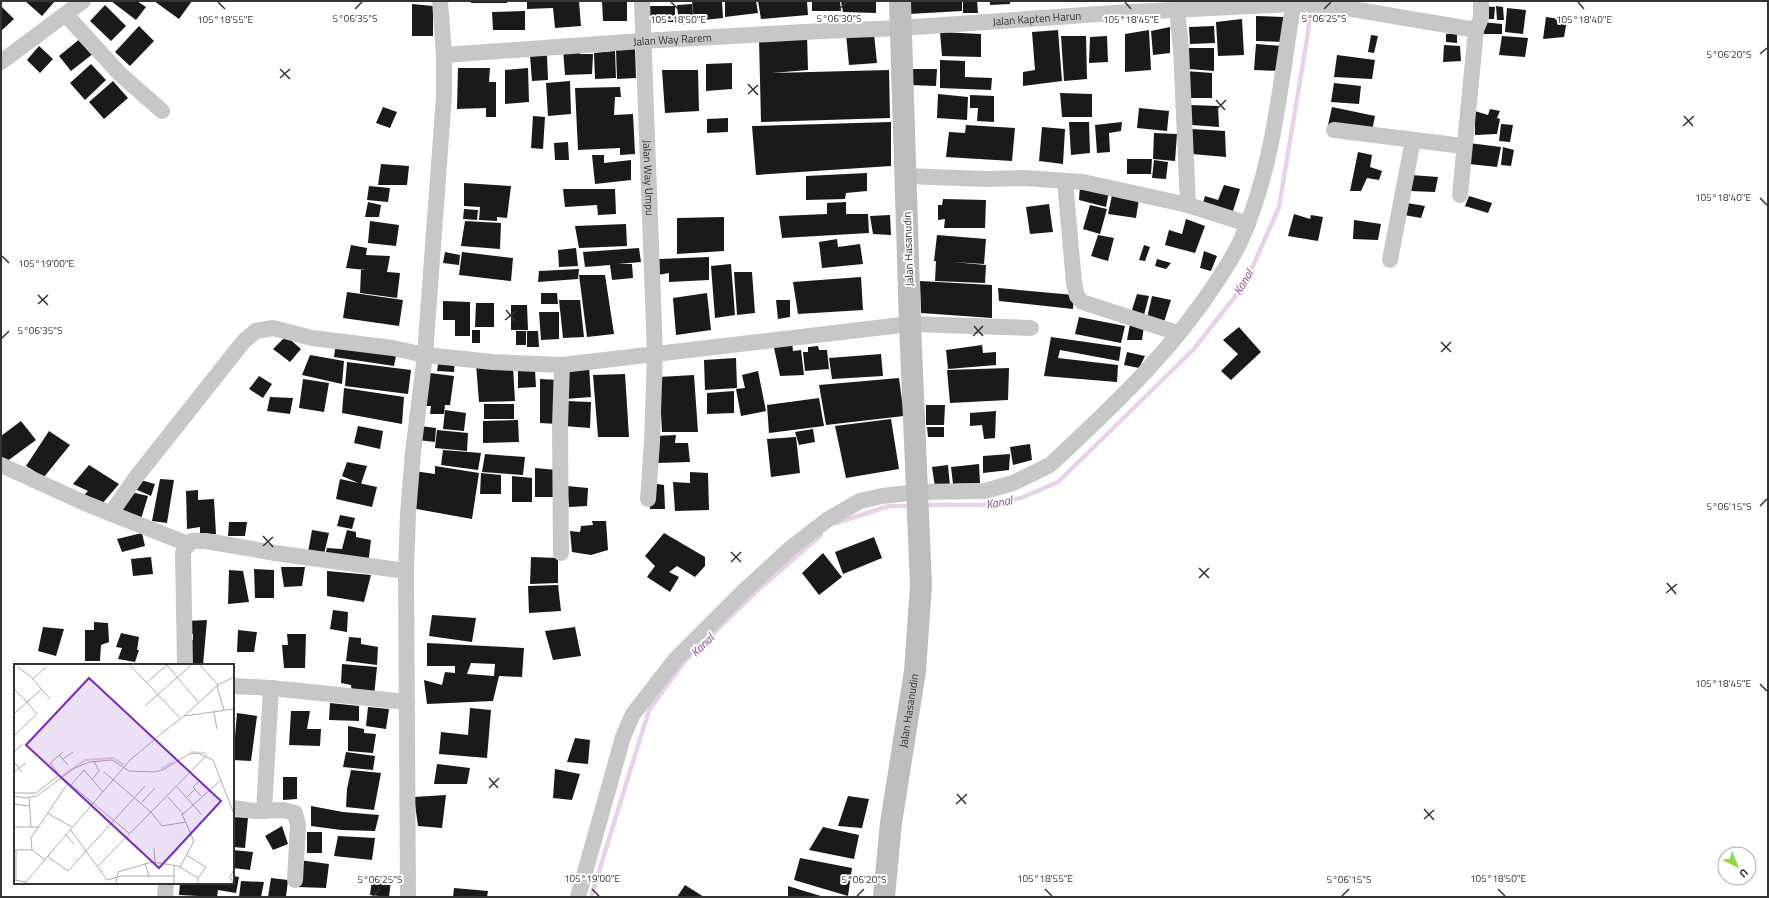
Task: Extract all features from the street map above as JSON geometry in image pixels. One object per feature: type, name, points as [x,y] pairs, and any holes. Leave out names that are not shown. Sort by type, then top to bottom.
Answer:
[{"type":"main road","name":"Jalan Hasanudin","points":[[884,897],[891,823],[915,671],[921,584],[920,523],[910,324],[900,1]]},
{"type":"street","points":[[1,62],[83,1]]},
{"type":"street","points":[[408,897],[406,572],[412,464],[425,355],[438,190],[444,55],[440,1]]},
{"type":"street","name":"Jalan Way Umpu","points":[[642,1],[642,41],[650,182],[654,354],[652,442],[648,499]]},
{"type":"street","points":[[1460,196],[1463,146],[1476,30],[1480,18],[1481,1]]},
{"type":"street","points":[[578,897],[623,737],[633,714],[675,660],[746,590],[792,547],[827,520],[860,501],[882,496],[985,491],[1013,483],[1050,465],[1104,415],[1162,353],[1194,314],[1226,268],[1241,241],[1248,224],[1272,143],[1295,3]]},
{"type":"street","name":"Jalan Kapten Harun","points":[[900,28],[1177,10],[1212,4],[1327,3],[1476,30]]},
{"type":"street","points":[[1177,10],[1181,48],[1188,205]]},
{"type":"street","points":[[66,15],[120,74],[162,111]]},
{"type":"street","name":"Jalan Way Rarem","points":[[444,55],[642,41],[900,28]]},
{"type":"street","points":[[1334,130],[1463,146]]},
{"type":"street","points":[[1390,260],[1413,140]]},
{"type":"street","points":[[906,176],[985,179],[1023,178],[1083,182],[1188,205],[1248,224]]},
{"type":"street","points":[[1065,181],[1074,283],[1077,296],[1082,302],[1099,309],[1178,333]]},
{"type":"street","points":[[111,513],[137,476],[244,341],[256,330],[273,328],[312,338],[393,348],[425,355],[493,362],[562,365],[910,324],[1031,328]]},
{"type":"street","points":[[560,553],[560,426],[562,365]]},
{"type":"street","points":[[1,465],[111,513],[188,544]]},
{"type":"street","points":[[185,664],[183,553],[188,544],[192,541],[206,541],[275,553],[406,572]]},
{"type":"street","points":[[234,686],[271,688],[407,702]]},
{"type":"street","points":[[264,811],[271,688]]},
{"type":"street","points":[[234,808],[293,812],[296,816],[298,825],[295,880]]},
{"type":"street","points":[[165,897],[166,884]]},
{"type":"building","points":[[25,1],[55,1],[42,16]]},
{"type":"building","points":[[111,1],[137,1],[146,7],[136,20]]},
{"type":"building","points":[[154,1],[192,1],[179,19]]},
{"type":"building","points":[[471,1],[507,1],[507,3],[471,3]]},
{"type":"building","points":[[527,1],[579,1],[581,26],[555,28],[553,8],[527,9]]},
{"type":"building","points":[[602,1],[627,1],[627,21],[603,21]]},
{"type":"building","points":[[692,1],[722,1],[723,18],[694,21]]},
{"type":"building","points":[[725,1],[756,1],[758,13],[725,17]]},
{"type":"building","points":[[758,1],[807,1],[808,15],[761,19]]},
{"type":"building","points":[[812,1],[840,1],[841,11],[812,11]]},
{"type":"building","points":[[841,1],[876,1],[876,13],[843,12]]},
{"type":"building","points":[[908,1],[962,1],[962,11],[909,14]]},
{"type":"building","points":[[963,1],[977,1],[978,13],[963,13]]},
{"type":"building","points":[[990,1],[1010,1],[1010,4],[990,5]]},
{"type":"building","points":[[412,4],[433,6],[433,36],[412,36]]},
{"type":"building","points":[[692,4],[694,23],[679,25],[677,5]]},
{"type":"building","points":[[105,5],[126,26],[111,41],[90,21]]},
{"type":"building","points":[[1,6],[14,19],[1,31]]},
{"type":"building","points":[[648,6],[675,6],[675,22],[648,22]]},
{"type":"building","points":[[1482,6],[1495,7],[1494,19],[1482,19]]},
{"type":"building","points":[[1496,6],[1503,7],[1504,20],[1497,20]]},
{"type":"building","points":[[1507,8],[1526,10],[1523,34],[1505,32]]},
{"type":"building","points":[[525,11],[525,30],[493,30],[492,12]]},
{"type":"building","points":[[1256,16],[1284,17],[1283,42],[1256,41]]},
{"type":"building","points":[[1546,17],[1567,20],[1564,37],[1543,39]]},
{"type":"building","points":[[1242,19],[1244,55],[1218,56],[1216,22]]},
{"type":"building","points":[[1482,22],[1502,24],[1502,34],[1481,34]]},
{"type":"building","points":[[139,26],[154,41],[130,66],[115,52]]},
{"type":"building","points":[[1214,26],[1215,43],[1190,44],[1189,27]]},
{"type":"building","points":[[1170,27],[1170,53],[1153,55],[1151,31]]},
{"type":"building","points":[[1058,30],[1062,81],[1023,86],[1023,72],[1035,70],[1032,32]]},
{"type":"building","points":[[1149,30],[1151,70],[1125,72],[1125,34]]},
{"type":"building","points":[[940,32],[981,34],[981,57],[942,56]]},
{"type":"building","points":[[1457,33],[1457,43],[1446,42],[1446,34]]},
{"type":"building","points":[[846,34],[874,34],[877,63],[849,65]]},
{"type":"building","points":[[807,35],[808,70],[772,73],[889,70],[890,118],[761,122],[759,39]]},
{"type":"building","points":[[1371,35],[1378,36],[1374,53],[1368,52]]},
{"type":"building","points":[[1061,36],[1086,36],[1087,79],[1064,81]]},
{"type":"building","points":[[1107,36],[1108,62],[1089,63],[1090,37]]},
{"type":"building","points":[[1502,36],[1528,38],[1525,57],[1499,55]]},
{"type":"building","points":[[81,38],[94,53],[71,71],[59,56]]},
{"type":"building","points":[[1256,44],[1282,46],[1280,71],[1254,70]]},
{"type":"building","points":[[1444,45],[1460,46],[1461,61],[1443,62]]},
{"type":"building","points":[[39,46],[53,59],[40,73],[27,60]]},
{"type":"building","points":[[578,48],[580,54],[593,54],[592,74],[565,75],[563,49]]},
{"type":"building","points":[[635,48],[636,78],[617,79],[616,50]]},
{"type":"building","points":[[1189,48],[1214,48],[1214,71],[1189,69]]},
{"type":"building","points":[[615,51],[616,78],[595,79],[594,53]]},
{"type":"building","points":[[547,55],[548,80],[532,81],[530,56]]},
{"type":"building","points":[[1337,55],[1375,60],[1372,79],[1334,77]]},
{"type":"building","points":[[940,60],[965,61],[965,77],[992,78],[991,90],[940,88]]},
{"type":"building","points":[[732,63],[732,89],[706,91],[706,64]]},
{"type":"building","points":[[91,64],[106,80],[85,100],[70,83]]},
{"type":"building","points":[[458,68],[490,68],[489,82],[496,82],[496,117],[486,117],[486,108],[457,109]]},
{"type":"building","points":[[528,68],[529,102],[505,104],[505,70]]},
{"type":"building","points":[[910,69],[937,69],[936,86],[910,85]]},
{"type":"building","points":[[662,70],[698,70],[699,111],[665,113]]},
{"type":"building","points":[[1185,71],[1212,73],[1212,98],[1187,98]]},
{"type":"building","points":[[113,81],[128,98],[104,119],[89,102]]},
{"type":"building","points":[[570,81],[571,114],[548,116],[546,83]]},
{"type":"building","points":[[1334,83],[1361,86],[1359,104],[1331,102]]},
{"type":"building","points":[[620,87],[621,97],[615,97],[614,115],[633,114],[635,154],[620,155],[620,148],[578,150],[575,88]]},
{"type":"building","points":[[1060,93],[1092,94],[1092,117],[1062,117]]},
{"type":"building","points":[[938,94],[968,97],[967,120],[937,118]]},
{"type":"building","points":[[970,95],[994,96],[994,122],[977,121],[978,108],[970,108]]},
{"type":"building","points":[[1190,105],[1218,106],[1219,127],[1192,125]]},
{"type":"building","points":[[383,107],[397,112],[390,128],[376,123]]},
{"type":"building","points":[[1332,107],[1375,116],[1372,131],[1328,125]]},
{"type":"building","points":[[1139,108],[1169,111],[1167,131],[1137,128]]},
{"type":"building","points":[[1490,109],[1500,111],[1497,118],[1500,119],[1497,134],[1475,135],[1475,111],[1488,115]]},
{"type":"building","points":[[533,116],[545,117],[543,149],[531,148]]},
{"type":"building","points":[[728,118],[728,132],[707,133],[707,119]]},
{"type":"building","points":[[891,122],[891,166],[756,175],[752,126]]},
{"type":"building","points":[[1069,122],[1089,122],[1090,153],[1071,155]]},
{"type":"building","points":[[1122,122],[1121,131],[1109,133],[1110,152],[1097,153],[1095,125]]},
{"type":"building","points":[[1501,124],[1513,125],[1510,142],[1499,141]]},
{"type":"building","points":[[966,125],[1015,128],[1012,161],[946,157],[949,132],[965,133]]},
{"type":"building","points":[[1042,127],[1065,129],[1063,164],[1039,161]]},
{"type":"building","points":[[1192,129],[1225,131],[1226,157],[1192,154]]},
{"type":"building","points":[[1154,133],[1177,134],[1175,161],[1153,159]]},
{"type":"building","points":[[568,142],[569,160],[555,160],[554,143]]},
{"type":"building","points":[[1469,143],[1501,147],[1497,167],[1469,164]]},
{"type":"building","points":[[1503,147],[1514,150],[1511,166],[1501,165]]},
{"type":"building","points":[[1358,152],[1372,155],[1370,167],[1382,171],[1379,180],[1367,178],[1361,191],[1350,191]]},
{"type":"building","points":[[592,155],[604,155],[604,163],[631,160],[631,180],[595,184]]},
{"type":"building","points":[[1127,159],[1152,159],[1151,174],[1127,174]]},
{"type":"building","points":[[1154,160],[1168,162],[1166,179],[1152,178]]},
{"type":"building","points":[[381,164],[409,166],[407,185],[378,185]]},
{"type":"building","points":[[867,173],[867,191],[846,193],[845,199],[806,200],[806,176]]},
{"type":"building","points":[[1411,175],[1438,177],[1435,192],[1410,191]]},
{"type":"building","points":[[464,183],[511,186],[507,218],[497,217],[497,221],[479,220],[480,207],[464,206]]},
{"type":"building","points":[[1080,184],[1109,191],[1106,207],[1079,200]]},
{"type":"building","points":[[1224,185],[1240,189],[1232,214],[1202,206],[1205,196],[1218,200]]},
{"type":"building","points":[[369,186],[390,188],[388,202],[367,200]]},
{"type":"building","points":[[563,189],[615,189],[616,214],[598,215],[597,205],[565,207]]},
{"type":"building","points":[[1112,195],[1139,199],[1136,218],[1108,214]]},
{"type":"building","points":[[1469,196],[1492,203],[1488,213],[1465,206]]},
{"type":"building","points":[[943,199],[986,200],[985,228],[944,228],[945,219],[938,220],[938,205],[942,205]]},
{"type":"building","points":[[368,202],[381,205],[379,217],[365,217]]},
{"type":"building","points":[[846,202],[846,214],[868,214],[869,233],[782,238],[779,216],[827,214],[827,203]]},
{"type":"building","points":[[1407,203],[1425,206],[1421,218],[1404,215]]},
{"type":"building","points":[[1049,204],[1053,232],[1030,234],[1026,207]]},
{"type":"building","points":[[1090,205],[1107,209],[1100,234],[1083,229]]},
{"type":"building","points":[[464,209],[478,210],[477,220],[463,219]]},
{"type":"building","points":[[1294,214],[1310,219],[1311,215],[1323,217],[1318,241],[1288,236]]},
{"type":"building","points":[[890,215],[891,235],[873,234],[870,216]]},
{"type":"building","points":[[724,217],[724,251],[677,254],[677,218]]},
{"type":"building","points":[[1186,219],[1205,226],[1195,253],[1165,245],[1169,230],[1182,234]]},
{"type":"building","points":[[1354,220],[1381,224],[1378,240],[1353,239]]},
{"type":"building","points":[[370,221],[399,225],[396,246],[368,243]]},
{"type":"building","points":[[465,221],[501,223],[500,249],[461,246]]},
{"type":"building","points":[[626,224],[627,246],[579,248],[575,226]]},
{"type":"building","points":[[937,235],[986,239],[984,264],[952,262],[986,265],[985,283],[935,281],[936,261],[934,261]]},
{"type":"building","points":[[1098,235],[1114,238],[1108,261],[1091,256]]},
{"type":"building","points":[[837,239],[838,247],[860,244],[863,264],[822,268],[819,242]]},
{"type":"building","points":[[351,245],[367,248],[366,255],[390,256],[387,272],[400,273],[397,298],[360,293],[361,270],[366,270],[346,268]]},
{"type":"building","points":[[1144,245],[1150,247],[1145,261],[1139,260]]},
{"type":"building","points":[[576,248],[578,266],[559,267],[558,250]]},
{"type":"building","points":[[639,248],[641,262],[618,264],[632,264],[633,278],[612,280],[610,265],[585,267],[583,252]]},
{"type":"building","points":[[1204,251],[1217,256],[1211,271],[1200,268]]},
{"type":"building","points":[[445,252],[460,255],[459,265],[443,263]]},
{"type":"building","points":[[462,252],[513,258],[511,281],[459,275]]},
{"type":"building","points":[[709,257],[709,280],[669,282],[669,273],[658,275],[659,259]]},
{"type":"building","points":[[1157,259],[1171,263],[1166,269],[1155,266]]},
{"type":"building","points":[[731,264],[735,315],[715,318],[711,266]]},
{"type":"building","points":[[579,269],[578,279],[538,282],[539,271]]},
{"type":"building","points":[[734,272],[752,272],[755,313],[737,315]]},
{"type":"building","points":[[579,275],[605,275],[614,334],[587,337]]},
{"type":"building","points":[[861,277],[863,310],[798,314],[793,282]]},
{"type":"building","points":[[920,281],[992,285],[992,318],[921,313]]},
{"type":"building","points":[[998,288],[1074,295],[1073,309],[999,301]]},
{"type":"building","points":[[347,292],[403,300],[399,326],[343,318]]},
{"type":"building","points":[[541,293],[557,293],[558,304],[541,304]]},
{"type":"building","points":[[707,293],[711,330],[676,335],[673,298]]},
{"type":"building","points":[[1137,294],[1149,296],[1144,315],[1132,310]]},
{"type":"building","points":[[1152,296],[1171,300],[1164,322],[1147,318]]},
{"type":"building","points":[[559,300],[580,300],[584,337],[563,338]]},
{"type":"building","points":[[776,300],[790,300],[790,317],[778,319]]},
{"type":"building","points":[[443,301],[470,302],[470,336],[455,336],[455,320],[443,320]]},
{"type":"building","points":[[476,303],[494,303],[494,327],[475,327]]},
{"type":"building","points":[[511,305],[527,305],[528,330],[511,330]]},
{"type":"building","points":[[539,312],[559,312],[559,339],[541,340]]},
{"type":"building","points":[[1079,317],[1125,326],[1121,343],[1075,334]]},
{"type":"building","points":[[1130,324],[1144,326],[1142,340],[1127,340]]},
{"type":"building","points":[[1239,327],[1261,352],[1231,380],[1221,371],[1238,354],[1223,340]]},
{"type":"building","points":[[472,330],[480,330],[480,343],[472,343]]},
{"type":"building","points":[[516,331],[526,331],[526,345],[516,345]]},
{"type":"building","points":[[527,331],[538,331],[539,347],[527,347]]},
{"type":"building","points":[[286,336],[301,349],[290,362],[273,349]]},
{"type":"building","points":[[1051,337],[1121,347],[1119,361],[1060,350],[1058,358],[1118,365],[1117,382],[1044,376]]},
{"type":"building","points":[[792,342],[793,351],[801,350],[804,375],[780,376],[773,343]]},
{"type":"building","points":[[336,343],[397,351],[394,366],[334,357]]},
{"type":"building","points":[[982,345],[983,353],[996,352],[996,365],[948,369],[946,350]]},
{"type":"building","points":[[818,346],[819,350],[827,350],[829,369],[805,371],[803,352],[808,352],[808,347]]},
{"type":"building","points":[[1127,352],[1145,356],[1139,368],[1124,365]]},
{"type":"building","points":[[881,354],[883,376],[832,379],[829,358]]},
{"type":"building","points":[[310,355],[344,361],[342,384],[302,375]]},
{"type":"building","points":[[439,358],[455,359],[454,372],[437,371]]},
{"type":"building","points":[[736,358],[737,388],[705,390],[704,360]]},
{"type":"building","points":[[347,362],[411,370],[408,394],[345,386]]},
{"type":"building","points":[[476,364],[513,366],[515,401],[479,402]]},
{"type":"building","points":[[589,366],[591,397],[566,399],[566,368]]},
{"type":"building","points":[[1009,368],[1008,400],[950,403],[947,370]]},
{"type":"building","points":[[518,370],[535,370],[536,387],[518,388]]},
{"type":"building","points":[[758,371],[766,411],[741,416],[736,389],[745,388],[742,375]]},
{"type":"building","points":[[430,373],[454,376],[450,405],[445,405],[444,414],[430,414],[431,406],[426,406]]},
{"type":"building","points":[[625,374],[629,437],[598,437],[593,375]]},
{"type":"building","points":[[694,375],[698,432],[662,432],[659,377]]},
{"type":"building","points":[[259,376],[272,384],[263,398],[249,389]]},
{"type":"building","points":[[899,378],[904,416],[826,425],[819,385]]},
{"type":"building","points":[[303,379],[329,383],[324,412],[299,408]]},
{"type":"building","points":[[540,379],[558,380],[557,424],[540,423]]},
{"type":"building","points":[[344,388],[404,397],[402,424],[342,413]]},
{"type":"building","points":[[734,391],[734,413],[707,414],[707,393]]},
{"type":"building","points":[[270,397],[293,398],[290,414],[267,411]]},
{"type":"building","points":[[819,398],[824,426],[769,433],[767,405]]},
{"type":"building","points":[[565,401],[591,402],[590,428],[564,426]]},
{"type":"building","points":[[484,404],[514,404],[514,419],[484,419]]},
{"type":"building","points":[[926,405],[945,405],[944,425],[926,425]]},
{"type":"building","points":[[445,410],[466,413],[464,431],[443,429]]},
{"type":"building","points":[[996,411],[995,438],[984,439],[982,425],[970,426],[970,413]]},
{"type":"building","points":[[891,419],[899,469],[846,478],[835,426]]},
{"type":"building","points":[[518,420],[519,442],[483,443],[483,421]]},
{"type":"building","points":[[21,421],[36,440],[6,462],[1,456],[1,436]]},
{"type":"building","points":[[358,426],[383,431],[380,449],[354,443]]},
{"type":"building","points":[[420,426],[436,428],[435,442],[418,440]]},
{"type":"building","points":[[927,427],[944,427],[944,437],[928,437]]},
{"type":"building","points":[[813,429],[815,442],[799,445],[795,432]]},
{"type":"building","points":[[437,430],[468,433],[467,451],[435,448]]},
{"type":"building","points":[[49,431],[70,445],[44,477],[26,466]]},
{"type":"building","points":[[676,435],[675,443],[688,443],[690,462],[656,463],[656,436]]},
{"type":"building","points":[[796,437],[800,473],[771,477],[767,439]]},
{"type":"building","points":[[1030,444],[1032,460],[1013,465],[1010,447]]},
{"type":"building","points":[[443,450],[481,453],[478,470],[441,465]]},
{"type":"building","points":[[485,454],[525,457],[523,475],[482,472]]},
{"type":"building","points":[[1010,454],[1009,470],[983,473],[983,456]]},
{"type":"building","points":[[347,462],[367,466],[361,484],[342,476]]},
{"type":"building","points":[[979,464],[980,483],[953,484],[951,467]]},
{"type":"building","points":[[89,465],[119,484],[102,504],[84,495],[88,491],[73,484]]},
{"type":"building","points":[[948,465],[950,486],[935,487],[932,467]]},
{"type":"building","points":[[435,466],[479,473],[472,519],[411,508],[414,471],[435,474]]},
{"type":"building","points":[[535,468],[557,470],[557,497],[535,497]]},
{"type":"building","points":[[690,472],[708,473],[709,510],[675,511],[673,482],[690,483]]},
{"type":"building","points":[[481,473],[501,475],[501,494],[480,494]]},
{"type":"building","points":[[512,476],[532,478],[532,502],[512,502]]},
{"type":"building","points":[[137,479],[155,484],[151,496],[135,489]]},
{"type":"building","points":[[160,479],[174,480],[167,523],[152,521]]},
{"type":"building","points":[[340,479],[377,487],[372,507],[336,499]]},
{"type":"building","points":[[650,483],[664,485],[665,509],[650,509]]},
{"type":"building","points":[[567,486],[588,488],[587,506],[569,507]]},
{"type":"building","points":[[198,490],[198,500],[214,499],[216,534],[200,535],[200,527],[187,529],[186,491]]},
{"type":"building","points":[[127,491],[148,496],[141,519],[119,512]]},
{"type":"building","points":[[340,515],[355,518],[352,529],[337,526]]},
{"type":"building","points":[[592,521],[606,521],[608,550],[591,555],[572,552],[570,531],[580,532],[581,526],[593,525]]},
{"type":"building","points":[[229,522],[247,522],[245,536],[228,536]]},
{"type":"building","points":[[312,530],[329,533],[324,554],[308,552]]},
{"type":"building","points":[[347,530],[356,532],[356,537],[371,540],[368,565],[324,559],[327,548],[342,549]]},
{"type":"building","points":[[142,533],[145,546],[122,552],[117,539]]},
{"type":"building","points":[[664,533],[705,557],[705,566],[695,577],[677,566],[669,572],[679,577],[670,592],[647,577],[655,566],[645,556]]},
{"type":"building","points":[[874,537],[882,558],[843,574],[835,552]]},
{"type":"building","points":[[823,553],[842,577],[819,595],[802,573]]},
{"type":"building","points":[[151,557],[153,574],[133,576],[131,559]]},
{"type":"building","points":[[531,557],[558,558],[558,583],[530,584]]},
{"type":"building","points":[[281,567],[305,567],[302,586],[284,587]]},
{"type":"building","points":[[254,569],[274,570],[274,598],[255,598]]},
{"type":"building","points":[[229,570],[243,571],[249,602],[228,604]]},
{"type":"building","points":[[327,571],[371,575],[364,602],[327,596]]},
{"type":"building","points":[[558,585],[561,611],[529,613],[528,586]]},
{"type":"building","points":[[333,610],[348,612],[347,632],[330,629]]},
{"type":"building","points":[[432,615],[476,618],[472,642],[429,636]]},
{"type":"building","points":[[207,620],[203,664],[187,664],[187,640],[193,640],[193,634],[187,634],[186,621]]},
{"type":"building","points":[[94,622],[108,623],[109,642],[101,645],[100,661],[85,661],[85,630],[94,630]]},
{"type":"building","points":[[43,627],[64,629],[56,656],[38,651]]},
{"type":"building","points":[[575,627],[581,656],[553,660],[545,631]]},
{"type":"building","points":[[238,630],[257,632],[254,652],[237,652]]},
{"type":"building","points":[[121,633],[139,637],[137,650],[139,650],[135,662],[118,659],[122,648],[116,647]]},
{"type":"building","points":[[287,634],[306,634],[305,668],[284,668],[282,645],[288,645]]},
{"type":"building","points":[[349,637],[361,638],[361,644],[378,647],[377,665],[346,661]]},
{"type":"building","points":[[427,643],[524,648],[522,677],[499,676],[493,701],[427,704],[424,680],[442,685],[445,672],[455,673],[455,666],[427,666]],"holes":[[[471,663],[495,664],[494,676],[467,674]]]},
{"type":"building","points":[[342,664],[377,667],[374,696],[352,693],[351,685],[341,683]]},
{"type":"building","points":[[330,703],[359,706],[359,721],[329,720]]},
{"type":"building","points":[[368,707],[389,709],[386,729],[366,726]]},
{"type":"building","points":[[470,708],[491,710],[487,758],[439,754],[441,732],[468,735]]},
{"type":"building","points":[[291,711],[310,711],[307,729],[321,729],[320,746],[289,745]]},
{"type":"building","points":[[237,713],[257,716],[251,761],[234,760]]},
{"type":"building","points":[[348,726],[364,729],[364,733],[376,734],[373,753],[348,751]]},
{"type":"building","points":[[575,738],[590,740],[588,764],[567,762]]},
{"type":"building","points":[[346,752],[375,756],[373,770],[343,767]]},
{"type":"building","points":[[437,764],[470,768],[467,784],[434,784]]},
{"type":"building","points":[[555,769],[580,774],[572,800],[553,798]]},
{"type":"building","points":[[351,770],[381,773],[374,810],[346,807],[347,789]]},
{"type":"building","points":[[283,777],[297,777],[297,799],[283,800]]},
{"type":"building","points":[[446,795],[442,828],[418,826],[414,797]]},
{"type":"building","points":[[848,796],[869,799],[862,828],[838,826]]},
{"type":"building","points":[[311,806],[343,812],[379,815],[375,831],[341,830],[311,826]]},
{"type":"building","points":[[234,817],[248,818],[245,848],[234,847]]},
{"type":"building","points":[[282,826],[288,844],[273,850],[265,836]]},
{"type":"building","points":[[823,827],[859,835],[854,859],[809,850]]},
{"type":"building","points":[[307,832],[322,832],[322,853],[307,853]]},
{"type":"building","points":[[338,836],[375,838],[372,860],[334,856]]},
{"type":"building","points":[[234,850],[253,852],[250,870],[234,868]]},
{"type":"building","points":[[800,858],[852,868],[848,896],[794,880]]},
{"type":"building","points":[[299,860],[329,864],[326,888],[297,887]]},
{"type":"building","points":[[234,876],[239,877],[236,893],[218,890],[217,897],[179,895],[180,884],[234,884]]},
{"type":"building","points":[[271,878],[288,880],[286,897],[268,897]]},
{"type":"building","points":[[372,879],[391,880],[389,897],[370,895]]},
{"type":"building","points":[[241,881],[264,882],[261,897],[239,897]]},
{"type":"building","points":[[685,885],[704,897],[677,897]]},
{"type":"building","points":[[788,886],[824,897],[788,897]]},
{"type":"building","points":[[454,888],[488,891],[487,897],[453,897]]},
{"type":"waterway","name":"Kanal","points":[[923,505],[984,505],[1021,498],[1058,482],[1193,350],[1245,284],[1279,207],[1311,7]]},
{"type":"waterway","name":"Kanal","points":[[836,523],[889,506],[912,506]]},
{"type":"waterway","name":"Kanal","points":[[591,897],[649,710],[685,661],[757,591],[821,535]]}]
